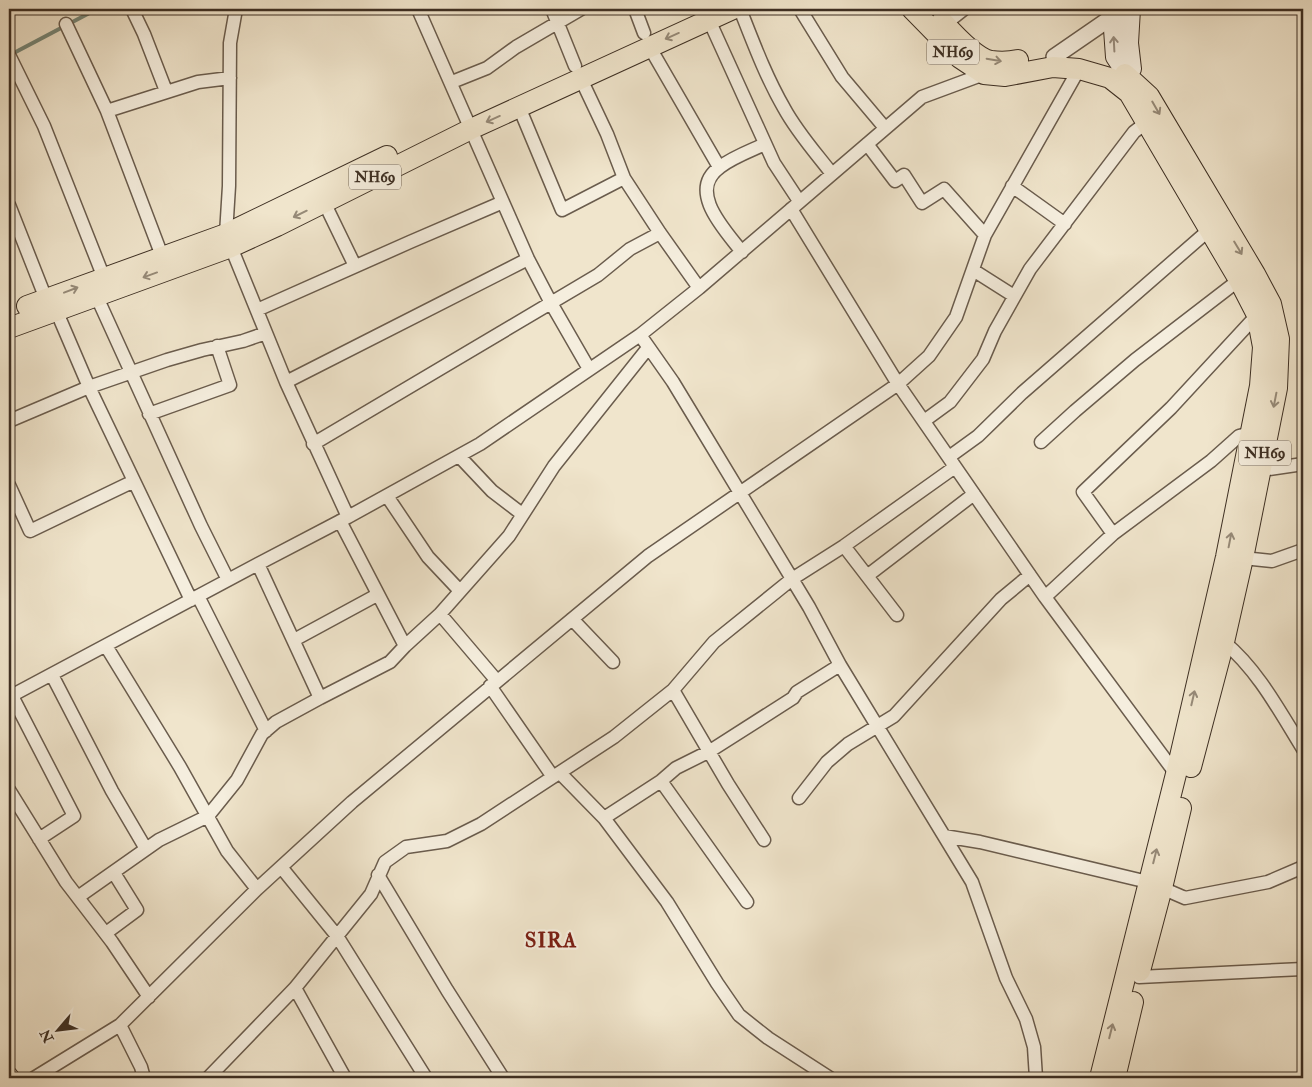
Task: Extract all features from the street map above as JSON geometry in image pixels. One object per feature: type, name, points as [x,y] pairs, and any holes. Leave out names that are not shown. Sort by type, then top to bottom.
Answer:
[{"type":"highway","name":"NH69","points":[[100,286],[162,256],[228,240],[468,123],[646,40],[704,14],[733,9]]},
{"type":"highway","name":"NH69","points":[[912,9],[960,58],[984,74],[1005,76],[1053,67],[1079,69],[1110,78],[1129,93],[1239,280],[1257,315],[1263,346],[1260,386],[1226,557],[1176,774],[1139,976],[1115,1078]]},
{"type":"highway","name":"NH69","points":[[931,9],[968,47],[988,60],[1006,62],[1054,57],[1079,59],[1127,75],[1149,96],[1271,304],[1279,339],[1277,388],[1262,470],[1224,642],[1188,777],[1100,1078]]},
{"type":"highway","name":"NH69","points":[[9,328],[51,305],[228,240],[324,202],[468,123],[519,107],[578,73]]},
{"type":"highway","name":"NH69","points":[[9,313],[51,305]]},
{"type":"main road","points":[[1120,11],[1115,58],[1127,75]]},
{"type":"street","points":[[132,9],[144,34],[166,91]]},
{"type":"street","points":[[236,9],[230,43],[228,240],[377,595],[405,646]]},
{"type":"street","points":[[418,9],[452,82],[528,259],[589,369]]},
{"type":"street","points":[[552,9],[578,73],[608,134],[624,178],[699,288]]},
{"type":"street","points":[[452,82],[487,68],[516,47],[581,9]]},
{"type":"street","points":[[634,9],[646,40],[719,167]]},
{"type":"street","points":[[740,9],[757,51],[784,107],[797,129],[832,174]]},
{"type":"street","points":[[800,9],[842,77],[885,128]]},
{"type":"street","points":[[945,24],[964,9]]},
{"type":"street","points":[[1054,57],[1120,11]]},
{"type":"street","points":[[704,14],[764,144],[795,205],[898,384],[1045,597],[1176,774]]},
{"type":"street","points":[[66,24],[107,112],[162,256]]},
{"type":"street","points":[[10,55],[44,126],[100,286],[149,414],[228,580]]},
{"type":"street","points":[[34,1078],[120,1025],[257,889],[352,802],[648,556],[898,384],[930,356],[956,317],[985,235],[1079,69]]},
{"type":"street","points":[[40,839],[74,816],[10,697],[387,496],[480,444],[640,335],[742,252],[922,97],[984,74]]},
{"type":"street","points":[[107,112],[198,82],[230,78]]},
{"type":"street","points":[[519,107],[562,210],[624,178]]},
{"type":"street","points":[[924,421],[950,402],[983,359],[995,331],[1030,269],[1134,132],[1146,122]]},
{"type":"street","points":[[742,252],[715,216],[706,194],[710,178],[719,167],[764,144]]},
{"type":"street","points":[[867,144],[895,181],[904,175],[922,203],[944,188],[985,235]]},
{"type":"street","points":[[1012,186],[1065,224]]},
{"type":"street","points":[[324,202],[355,266]]},
{"type":"street","points":[[257,310],[503,202]]},
{"type":"street","points":[[9,205],[51,305],[134,480],[266,731]]},
{"type":"street","points":[[208,1078],[295,988],[371,894],[384,862],[406,847],[447,841],[481,824],[614,737],[673,690],[714,642],[792,579],[844,546],[952,462],[1022,393],[1209,230]]},
{"type":"street","points":[[313,444],[598,275],[630,249],[660,233]]},
{"type":"street","points":[[286,382],[528,259]]},
{"type":"street","points":[[973,270],[1014,296]]},
{"type":"street","points":[[1041,442],[1135,360],[1239,280]]},
{"type":"street","points":[[1114,534],[1083,492],[1171,408],[1257,315]]},
{"type":"street","points":[[9,422],[90,387],[167,360],[243,341],[266,332]]},
{"type":"street","points":[[640,335],[672,382],[792,579],[876,726],[972,882],[1006,978],[1026,1019],[1034,1047],[1036,1078]]},
{"type":"street","points":[[149,414],[230,385],[217,346]]},
{"type":"street","points":[[78,897],[159,840],[208,816],[237,780],[262,734],[276,722],[390,662],[440,614],[509,536],[554,466],[648,348]]},
{"type":"street","points":[[1045,597],[1114,534],[1212,461],[1239,436],[1251,432]]},
{"type":"street","points":[[459,456],[492,491],[522,514]]},
{"type":"street","points":[[1262,470],[1303,464]]},
{"type":"street","points":[[9,484],[30,531],[134,480]]},
{"type":"street","points":[[867,576],[974,494]]},
{"type":"street","points":[[387,496],[428,557],[460,592]]},
{"type":"street","points":[[844,546],[897,615]]},
{"type":"street","points":[[1243,558],[1272,561],[1303,550]]},
{"type":"street","points":[[258,564],[320,698]]},
{"type":"street","points":[[799,798],[827,762],[848,744],[894,716],[1002,599],[1030,575]]},
{"type":"street","points":[[294,640],[377,595]]},
{"type":"street","points":[[440,614],[494,684],[557,775],[604,818],[667,902],[739,1015],[768,1038],[830,1078]]},
{"type":"street","points":[[572,618],[613,662]]},
{"type":"street","points":[[1224,642],[1240,656],[1265,690],[1303,749]]},
{"type":"street","points":[[106,646],[180,766],[227,852],[257,889]]},
{"type":"street","points":[[604,818],[661,781],[676,768],[710,751],[793,698],[797,692],[840,665]]},
{"type":"street","points":[[52,675],[112,791],[146,850]]},
{"type":"street","points":[[673,690],[728,784],[764,840]]},
{"type":"street","points":[[661,781],[747,902]]},
{"type":"street","points":[[9,790],[66,882],[106,933],[149,997]]},
{"type":"street","points":[[944,836],[980,842],[1155,885],[1185,898],[1268,882],[1303,867]]},
{"type":"street","points":[[281,867],[337,936],[426,1078]]},
{"type":"street","points":[[106,933],[137,910],[114,873]]},
{"type":"street","points":[[378,875],[499,1077]]},
{"type":"street","points":[[1139,976],[1303,968]]},
{"type":"street","points":[[295,988],[345,1078]]},
{"type":"street","points":[[120,1025],[144,1078]]},
{"type":"waterway","points":[[10,55],[97,9]]},
{"type":"district","name":"SIRA","points":[[551,940]]}]
